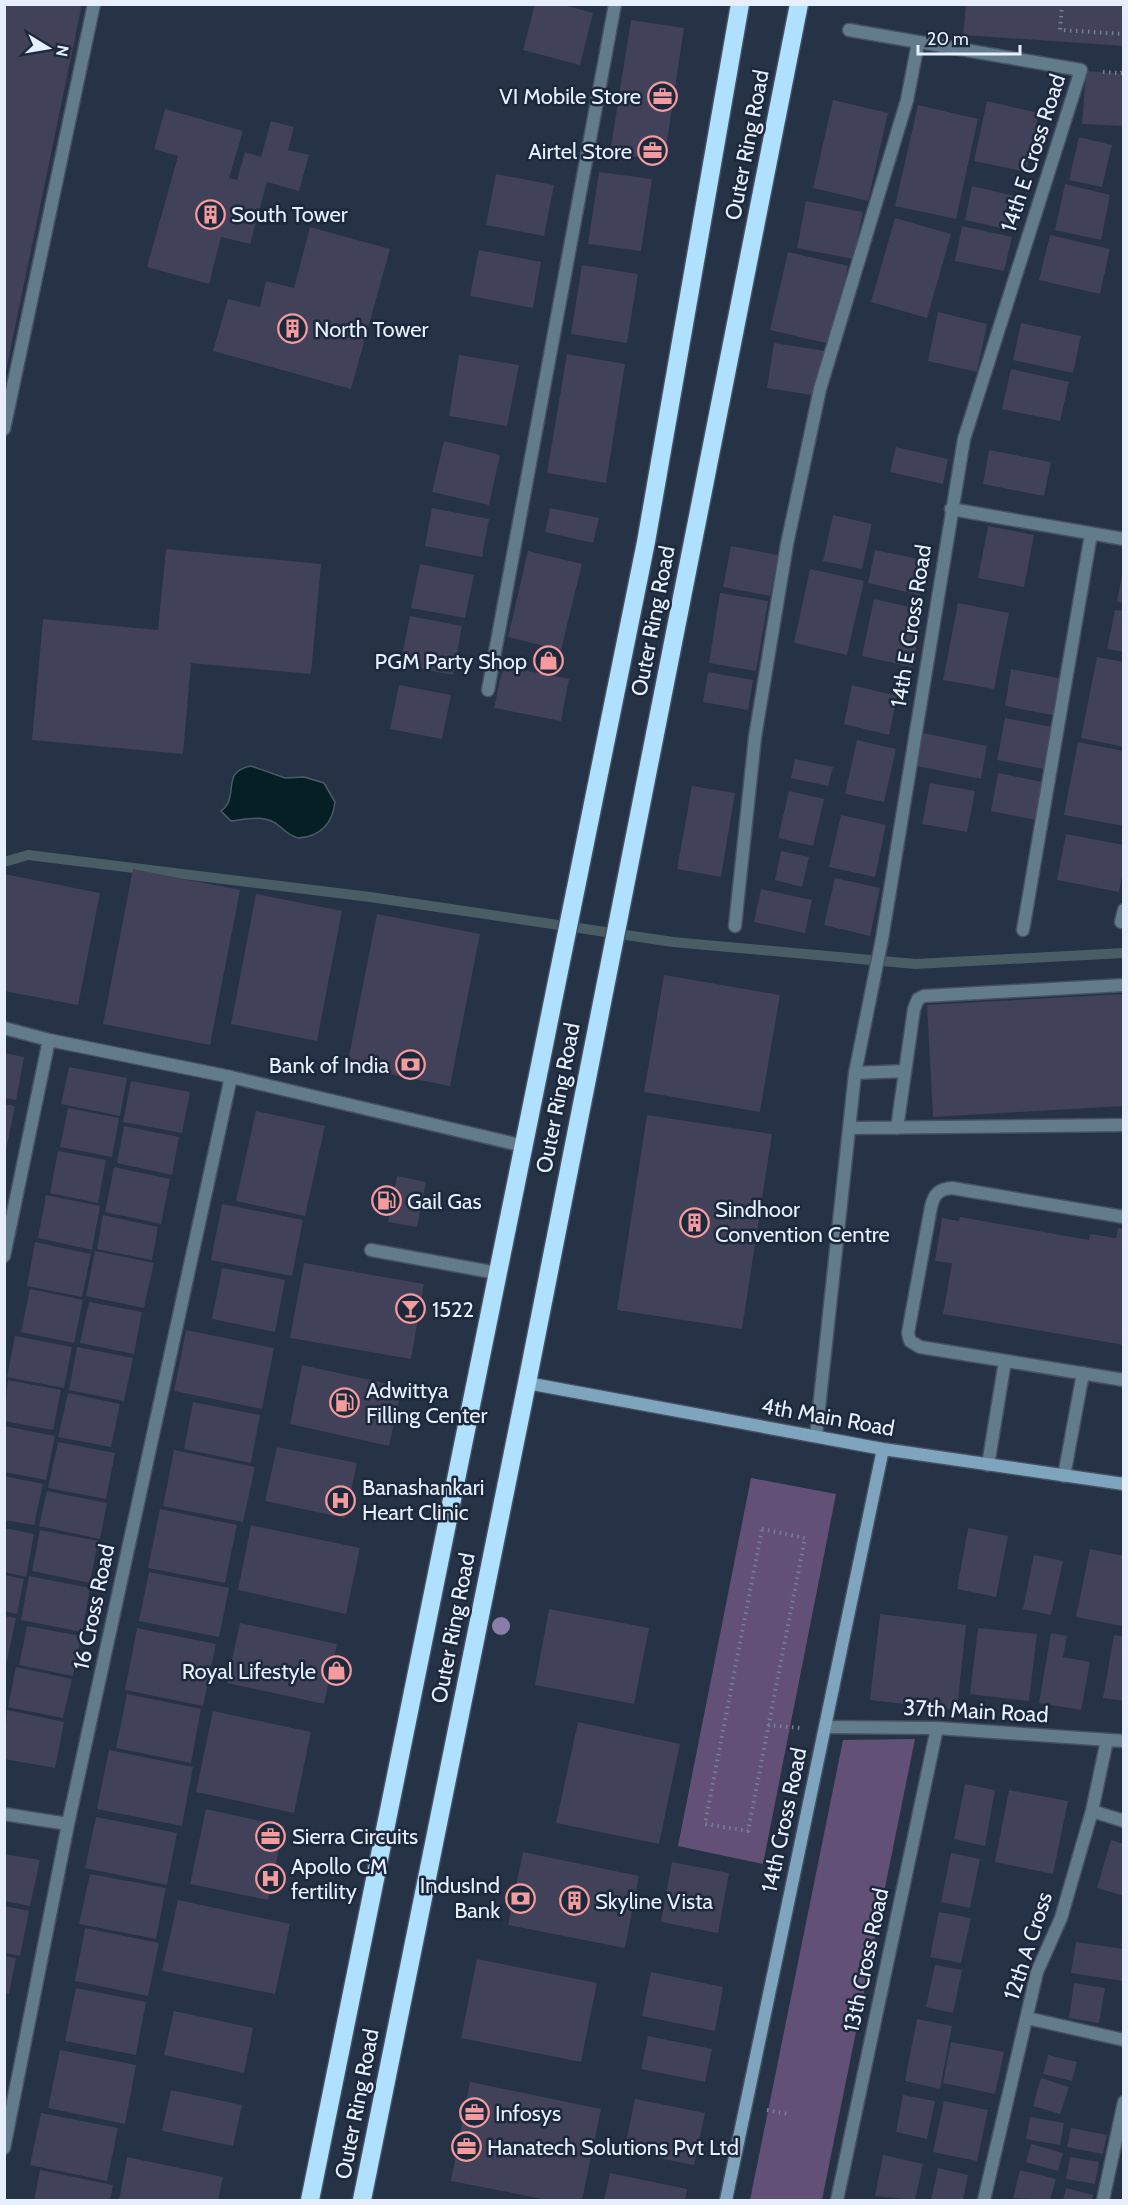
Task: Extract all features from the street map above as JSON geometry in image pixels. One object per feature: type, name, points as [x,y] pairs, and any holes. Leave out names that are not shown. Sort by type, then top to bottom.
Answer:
[{"type":"highway","name":"Outer Ring Road","points":[[310,2200],[646,542],[740,4]]},
{"type":"highway","name":"Outer Ring Road","points":[[362,2200],[527,1383],[799,4]]},
{"type":"street","points":[[4,429],[94,4]]},
{"type":"street","points":[[488,690],[615,4]]},
{"type":"street","name":"14th E Cross Road","points":[[816,1436],[855,1074],[882,939],[964,439],[1082,70],[849,30]]},
{"type":"street","points":[[735,926],[755,737],[792,522],[820,389],[907,100],[918,43]]},
{"type":"street","points":[[951,509],[1124,539]]},
{"type":"street","points":[[1023,930],[1091,534]]},
{"type":"street","points":[[1121,922],[1124,910]]},
{"type":"street","points":[[897,1128],[914,1009],[918,999],[924,996],[1124,985]]},
{"type":"street","points":[[4,1028],[49,1040],[231,1077],[524,1146]]},
{"type":"street","points":[[4,1256],[49,1040]]},
{"type":"street","points":[[855,1074],[904,1071]]},
{"type":"street","name":"16 Cross Road","points":[[4,2148],[68,1824],[231,1077]]},
{"type":"street","points":[[849,1128],[1124,1125]]},
{"type":"street","points":[[1124,1217],[952,1188],[942,1189],[933,1197],[908,1333],[910,1341],[920,1347],[1124,1380]]},
{"type":"street","points":[[371,1250],[497,1273]]},
{"type":"street","points":[[988,1465],[1005,1361]]},
{"type":"street","points":[[1064,1476],[1083,1373]]},
{"type":"street","name":"4th Main Road","points":[[527,1383],[883,1449],[1124,1484]]},
{"type":"street","name":"14th Cross Road","points":[[726,2200],[883,1449]]},
{"type":"street","name":"37th Main Road","points":[[825,1727],[937,1728],[1124,1741]]},
{"type":"street","name":"13th Cross Road","points":[[837,2200],[937,1728]]},
{"type":"street","name":"12th A Cross","points":[[984,2200],[1037,1972],[1061,1918],[1092,1811],[1107,1740]]},
{"type":"street","points":[[1092,1811],[1124,1821]]},
{"type":"street","points":[[4,1814],[68,1824]]},
{"type":"street","points":[[1027,2018],[1124,2040]]},
{"type":"street","points":[[1103,2200],[1124,2102]]},
{"type":"path","points":[[1062,4],[1060,30],[1124,34]]},
{"type":"path","points":[[762,1529],[805,1538],[768,1725],[748,1831],[705,1824],[762,1529]]},
{"type":"path","points":[[768,1725],[790,1728],[825,1727]]},
{"type":"shaded area","points":[[251,766],[285,778],[304,777],[324,783],[335,802],[334,810],[324,828],[313,835],[298,838],[267,819],[231,821],[221,811],[230,798],[236,773]]},
{"type":"shaded area","points":[[751,1478],[836,1494],[763,1864],[678,1846]]},
{"type":"shaded area","points":[[915,1739],[822,2200],[750,2200],[843,1740]]},
{"type":"building","points":[[4,4],[82,4],[6,371],[4,371]]},
{"type":"building","points":[[535,4],[560,4],[593,13],[580,65],[523,50]]},
{"type":"building","points":[[966,4],[1124,4],[1124,46],[963,35]]},
{"type":"building","points":[[631,20],[684,28],[664,161],[610,153]]},
{"type":"building","points":[[1086,71],[1124,74],[1124,126],[1082,124]]},
{"type":"building","points":[[833,100],[888,113],[868,201],[813,188]]},
{"type":"building","points":[[987,101],[1039,113],[1026,172],[974,161]]},
{"type":"building","points":[[918,105],[978,119],[956,219],[895,206]]},
{"type":"building","name":"South Tower","points":[[165,109],[243,131],[229,178],[237,180],[245,152],[261,157],[271,121],[294,127],[288,150],[309,155],[299,191],[267,182],[250,244],[221,237],[209,284],[147,267],[178,156],[154,149]]},
{"type":"building","points":[[1079,137],[1112,145],[1102,187],[1069,180]]},
{"type":"building","points":[[599,172],[652,179],[641,251],[588,244]]},
{"type":"building","points":[[496,174],[554,185],[544,236],[486,225]]},
{"type":"building","points":[[1065,184],[1110,195],[1101,240],[1055,230]]},
{"type":"building","points":[[972,186],[1023,198],[1015,231],[965,220]]},
{"type":"building","points":[[806,201],[863,212],[853,259],[797,248]]},
{"type":"building","points":[[895,218],[951,234],[927,318],[871,302]]},
{"type":"building","points":[[962,226],[1012,237],[1004,271],[955,261]]},
{"type":"building","name":"North Tower","points":[[310,227],[390,249],[351,389],[213,351],[228,299],[260,307],[266,281],[294,288]]},
{"type":"building","points":[[1050,235],[1110,249],[1100,294],[1039,280]]},
{"type":"building","points":[[479,250],[541,262],[533,308],[470,296]]},
{"type":"building","points":[[788,252],[848,266],[830,344],[770,330]]},
{"type":"building","points":[[582,265],[638,274],[627,343],[571,334]]},
{"type":"building","points":[[938,312],[987,324],[977,372],[928,361]]},
{"type":"building","points":[[1021,323],[1081,336],[1073,373],[1013,360]]},
{"type":"building","points":[[774,343],[825,351],[818,396],[767,388]]},
{"type":"building","points":[[567,354],[625,364],[606,483],[547,473]]},
{"type":"building","points":[[459,355],[519,365],[507,426],[449,416]]},
{"type":"building","points":[[1011,369],[1069,382],[1060,421],[1002,409]]},
{"type":"building","points":[[444,441],[500,455],[489,505],[432,492]]},
{"type":"building","points":[[896,447],[948,459],[943,484],[890,472]]},
{"type":"building","points":[[989,450],[1051,462],[1044,496],[983,484]]},
{"type":"building","points":[[432,508],[489,519],[482,557],[425,546]]},
{"type":"building","points":[[550,508],[599,518],[593,543],[545,532]]},
{"type":"building","points":[[833,515],[872,524],[862,569],[823,561]]},
{"type":"building","points":[[988,526],[1034,535],[1024,587],[978,578]]},
{"type":"building","points":[[731,546],[778,555],[770,596],[723,587]]},
{"type":"building","points":[[166,549],[321,564],[311,674],[191,663],[183,754],[32,740],[43,619],[158,630]]},
{"type":"building","points":[[875,550],[928,561],[920,595],[868,583]]},
{"type":"building","points":[[528,551],[582,564],[561,650],[508,637]]},
{"type":"building","points":[[420,564],[474,575],[465,618],[411,608]]},
{"type":"building","points":[[810,569],[864,581],[847,655],[794,643]]},
{"type":"building","points":[[1122,575],[1124,575],[1124,603],[1117,602]]},
{"type":"building","points":[[720,593],[768,601],[756,671],[709,663]]},
{"type":"building","points":[[874,599],[924,610],[912,667],[862,656]]},
{"type":"building","points":[[958,603],[1009,613],[994,689],[943,680]]},
{"type":"building","points":[[1115,610],[1124,611],[1124,652],[1107,649]]},
{"type":"building","points":[[410,616],[462,626],[453,675],[400,665]]},
{"type":"building","points":[[1097,657],[1124,662],[1124,747],[1081,738]]},
{"type":"building","points":[[503,666],[569,679],[561,721],[494,708]]},
{"type":"building","points":[[1011,669],[1064,679],[1057,716],[1005,706]]},
{"type":"building","points":[[708,672],[753,680],[748,710],[703,702]]},
{"type":"building","points":[[399,685],[451,695],[442,739],[390,729]]},
{"type":"building","points":[[852,685],[897,696],[889,735],[844,724]]},
{"type":"building","points":[[1005,718],[1052,727],[1044,769],[997,760]]},
{"type":"building","points":[[923,733],[987,746],[981,779],[917,766]]},
{"type":"building","points":[[857,740],[896,749],[884,802],[845,794]]},
{"type":"building","points":[[1078,742],[1124,751],[1124,826],[1064,815]]},
{"type":"building","points":[[795,759],[833,767],[828,786],[791,778]]},
{"type":"building","points":[[998,773],[1043,782],[1036,820],[991,811]]},
{"type":"building","points":[[930,783],[975,791],[967,832],[922,824]]},
{"type":"building","points":[[692,786],[735,793],[721,877],[677,869]]},
{"type":"building","points":[[789,791],[824,799],[813,846],[778,838]]},
{"type":"building","points":[[841,815],[886,825],[875,877],[829,867]]},
{"type":"building","points":[[1066,834],[1124,845],[1124,866],[1119,892],[1057,880]]},
{"type":"building","points":[[781,851],[809,857],[802,887],[775,880]]},
{"type":"building","points":[[133,869],[240,890],[210,1045],[103,1024]]},
{"type":"building","points":[[4,874],[100,893],[78,1005],[4,991]]},
{"type":"building","points":[[835,878],[880,888],[870,936],[824,925]]},
{"type":"building","points":[[761,889],[812,900],[805,933],[754,922]]},
{"type":"building","points":[[256,894],[342,911],[317,1041],[231,1024]]},
{"type":"building","points":[[377,914],[480,934],[450,1086],[347,1066]]},
{"type":"building","points":[[664,975],[780,995],[760,1112],[644,1092]]},
{"type":"building","points":[[1124,994],[1124,1106],[933,1117],[927,1005]]},
{"type":"building","points":[[4,1053],[24,1057],[16,1100],[4,1098]]},
{"type":"building","points":[[69,1067],[127,1078],[120,1116],[61,1104]]},
{"type":"building","points":[[131,1081],[190,1092],[182,1133],[123,1122]]},
{"type":"building","points":[[4,1104],[15,1106],[6,1150],[4,1150]]},
{"type":"building","points":[[68,1108],[119,1118],[112,1157],[60,1147]]},
{"type":"building","points":[[256,1111],[325,1126],[305,1216],[236,1201]]},
{"type":"building","name":"Sindhoor Convention Centre","points":[[647,1115],[772,1134],[742,1329],[617,1310]]},
{"type":"building","points":[[124,1126],[179,1137],[172,1175],[117,1163]]},
{"type":"building","points":[[58,1151],[106,1160],[98,1203],[50,1193]]},
{"type":"building","points":[[114,1167],[170,1179],[161,1224],[105,1212]]},
{"type":"building","points":[[397,1176],[426,1182],[417,1227],[388,1222]]},
{"type":"building","points":[[46,1195],[100,1206],[92,1250],[38,1238]]},
{"type":"building","points":[[222,1204],[303,1220],[292,1276],[211,1260]]},
{"type":"building","points":[[103,1215],[158,1227],[152,1260],[97,1249]]},
{"type":"building","points":[[960,1217],[1089,1240],[1090,1234],[1116,1238],[1118,1228],[1124,1229],[1124,1345],[943,1314],[952,1263],[935,1261],[942,1218],[959,1221]]},
{"type":"building","points":[[35,1242],[91,1254],[82,1297],[27,1286]]},
{"type":"building","points":[[95,1251],[154,1263],[144,1308],[86,1296]]},
{"type":"building","points":[[304,1263],[424,1284],[411,1359],[290,1338]]},
{"type":"building","points":[[222,1268],[285,1280],[275,1332],[212,1319]]},
{"type":"building","points":[[30,1289],[83,1300],[74,1343],[21,1332]]},
{"type":"building","points":[[89,1302],[142,1312],[134,1354],[80,1343]]},
{"type":"building","points":[[186,1330],[274,1348],[262,1409],[174,1391]]},
{"type":"building","points":[[15,1336],[72,1347],[64,1388],[7,1377]]},
{"type":"building","points":[[77,1347],[133,1358],[124,1401],[69,1390]]},
{"type":"building","points":[[302,1365],[402,1387],[389,1446],[290,1424]]},
{"type":"building","points":[[8,1380],[61,1390],[53,1430],[4,1421]]},
{"type":"building","points":[[68,1393],[120,1404],[111,1447],[58,1437]]},
{"type":"building","points":[[193,1402],[260,1415],[251,1463],[184,1449]]},
{"type":"building","points":[[4,1426],[55,1436],[46,1480],[4,1472]]},
{"type":"building","points":[[58,1442],[115,1453],[106,1499],[48,1488]]},
{"type":"building","points":[[277,1447],[357,1463],[345,1518],[265,1501]]},
{"type":"building","points":[[174,1450],[255,1467],[243,1522],[163,1506]]},
{"type":"building","points":[[4,1476],[43,1484],[34,1525],[4,1520]]},
{"type":"building","points":[[47,1491],[107,1503],[100,1539],[39,1526]]},
{"type":"building","points":[[160,1509],[237,1525],[225,1583],[148,1568]]},
{"type":"building","points":[[251,1525],[360,1548],[346,1614],[238,1590]]},
{"type":"building","points":[[4,1528],[34,1534],[26,1577],[4,1572]]},
{"type":"building","points":[[968,1528],[1008,1536],[996,1597],[957,1589]]},
{"type":"building","points":[[40,1530],[98,1541],[90,1583],[32,1571]]},
{"type":"building","points":[[1090,1549],[1124,1556],[1122,1626],[1076,1617]]},
{"type":"building","points":[[1034,1555],[1063,1561],[1051,1615],[1023,1609]]},
{"type":"building","points":[[149,1572],[229,1588],[219,1637],[139,1621]]},
{"type":"building","points":[[4,1575],[24,1579],[17,1614],[4,1611]]},
{"type":"building","points":[[29,1576],[90,1588],[82,1632],[21,1620]]},
{"type":"building","points":[[549,1609],[649,1628],[634,1704],[535,1685]]},
{"type":"building","points":[[880,1614],[966,1625],[957,1710],[870,1700]]},
{"type":"building","points":[[4,1616],[16,1618],[7,1661],[4,1661]]},
{"type":"building","points":[[240,1623],[337,1644],[324,1704],[227,1683]]},
{"type":"building","points":[[27,1626],[81,1636],[73,1676],[19,1665]]},
{"type":"building","points":[[137,1628],[216,1644],[203,1706],[125,1690]]},
{"type":"building","points":[[978,1628],[1037,1634],[1029,1701],[970,1694]]},
{"type":"building","points":[[1051,1633],[1067,1636],[1063,1657],[1090,1662],[1081,1710],[1039,1703]]},
{"type":"building","points":[[1114,1635],[1124,1637],[1124,1701],[1103,1698]]},
{"type":"building","points":[[16,1667],[72,1679],[63,1718],[8,1707]]},
{"type":"building","points":[[127,1694],[201,1709],[191,1763],[116,1748]]},
{"type":"building","points":[[7,1710],[64,1722],[55,1768],[4,1759]]},
{"type":"building","points":[[213,1711],[311,1732],[294,1813],[196,1792]]},
{"type":"building","points":[[578,1722],[680,1744],[659,1844],[556,1823]]},
{"type":"building","points":[[109,1750],[193,1767],[182,1826],[97,1809]]},
{"type":"building","points":[[965,1784],[995,1790],[985,1846],[954,1839]]},
{"type":"building","points":[[1009,1790],[1068,1801],[1053,1874],[995,1862]]},
{"type":"building","points":[[206,1809],[284,1826],[268,1900],[190,1884]]},
{"type":"building","points":[[96,1817],[177,1833],[167,1885],[85,1868]]},
{"type":"building","points":[[1111,1840],[1124,1844],[1124,1896],[1097,1888]]},
{"type":"building","name":"Skyline Vista","points":[[523,1852],[639,1876],[625,1948],[508,1925]]},
{"type":"building","points":[[951,1853],[980,1859],[970,1908],[941,1902]]},
{"type":"building","points":[[4,1854],[40,1860],[30,1906],[4,1901]]},
{"type":"building","points":[[672,1862],[729,1873],[718,1933],[661,1922]]},
{"type":"building","points":[[90,1874],[166,1888],[156,1939],[79,1924]]},
{"type":"building","points":[[178,1900],[290,1924],[275,1994],[162,1971]]},
{"type":"building","points":[[4,1906],[29,1911],[20,1956],[4,1953]]},
{"type":"building","points":[[939,1912],[971,1918],[961,1963],[930,1957]]},
{"type":"building","points":[[85,1928],[159,1943],[148,1996],[75,1981]]},
{"type":"building","points":[[1076,1942],[1124,1949],[1123,1981],[1071,1973]]},
{"type":"building","points":[[4,1956],[16,1958],[9,1994],[4,1993]]},
{"type":"building","points":[[477,1959],[597,1983],[581,2062],[461,2038]]},
{"type":"building","points":[[935,1965],[962,1970],[953,2013],[926,2007]]},
{"type":"building","points":[[651,1972],[723,1987],[715,2031],[642,2016]]},
{"type":"building","points":[[1074,1983],[1105,1988],[1099,2023],[1069,2018]]},
{"type":"building","points":[[76,1988],[146,2002],[136,2055],[65,2041]]},
{"type":"building","points":[[174,2011],[253,2028],[244,2073],[164,2055]]},
{"type":"building","points":[[917,2019],[952,2026],[940,2089],[905,2081]]},
{"type":"building","points":[[648,2036],[712,2049],[705,2082],[641,2069]]},
{"type":"building","points":[[951,2042],[1004,2052],[995,2094],[943,2083]]},
{"type":"building","points":[[60,2050],[136,2065],[125,2124],[48,2108]]},
{"type":"building","points":[[1048,2055],[1077,2062],[1072,2081],[1043,2074]]},
{"type":"building","points":[[1041,2078],[1069,2087],[1060,2114],[1033,2106]]},
{"type":"building","points":[[470,2082],[601,2109],[582,2200],[548,2200],[451,2181]]},
{"type":"building","points":[[171,2090],[242,2105],[233,2146],[162,2131]]},
{"type":"building","points":[[903,2095],[935,2101],[927,2139],[896,2132]]},
{"type":"building","points":[[635,2099],[705,2113],[694,2165],[624,2151]]},
{"type":"building","points":[[944,2101],[988,2110],[977,2161],[933,2152]]},
{"type":"building","points":[[41,2113],[118,2128],[107,2181],[30,2165]]},
{"type":"building","points":[[1030,2117],[1064,2123],[1060,2145],[1026,2139]]},
{"type":"building","points":[[1071,2128],[1107,2135],[1103,2154],[1067,2147]]},
{"type":"building","points":[[1031,2144],[1063,2153],[1058,2171],[1026,2162]]},
{"type":"building","points":[[883,2155],[923,2164],[915,2200],[875,2196]]},
{"type":"building","points":[[127,2157],[223,2177],[218,2200],[119,2200]]},
{"type":"building","points":[[1070,2157],[1099,2162],[1095,2184],[1066,2179]]},
{"type":"building","points":[[938,2168],[968,2175],[963,2200],[931,2200]]},
{"type":"building","points":[[40,2170],[113,2185],[110,2200],[34,2200]]},
{"type":"building","points":[[1020,2170],[1056,2179],[1050,2200],[1013,2198]]},
{"type":"building","points":[[610,2173],[687,2189],[685,2200],[604,2200]]},
{"type":"building","points":[[1066,2188],[1093,2195],[1092,2200],[1063,2200]]},
{"type":"waterway","points":[[4,862],[28,855],[370,897],[673,942],[915,964],[1124,953]]},
{"type":"place","name":"VI Mobile Store","points":[[662,96]]},
{"type":"place","name":"Airtel Store","points":[[653,151]]},
{"type":"place","name":"South Tower","points":[[210,214]]},
{"type":"place","name":"North Tower","points":[[293,329]]},
{"type":"place","name":"PGM Party Shop","points":[[548,661]]},
{"type":"place","name":"Bank of India","points":[[410,1065]]},
{"type":"place","name":"Gail Gas","points":[[386,1201]]},
{"type":"place","name":"Sindhoor Convention Centre","points":[[694,1222]]},
{"type":"place","name":"1522","points":[[411,1309]]},
{"type":"place","name":"Adwittya Filling Center","points":[[345,1403]]},
{"type":"place","name":"Banashankari Heart Clinic","points":[[341,1500]]},
{"type":"place","name":"Royal Lifestyle","points":[[337,1671]]},
{"type":"place","name":"Sierra Circuits","points":[[271,1836]]},
{"type":"place","name":"Apollo CM fertility","points":[[270,1879]]},
{"type":"place","name":"IndusInd Bank","points":[[521,1898]]},
{"type":"place","name":"Skyline Vista","points":[[574,1901]]},
{"type":"place","name":"Infosys","points":[[474,2113]]},
{"type":"place","name":"Hanatech Solutions Pvt Ltd","points":[[466,2147]]}]
